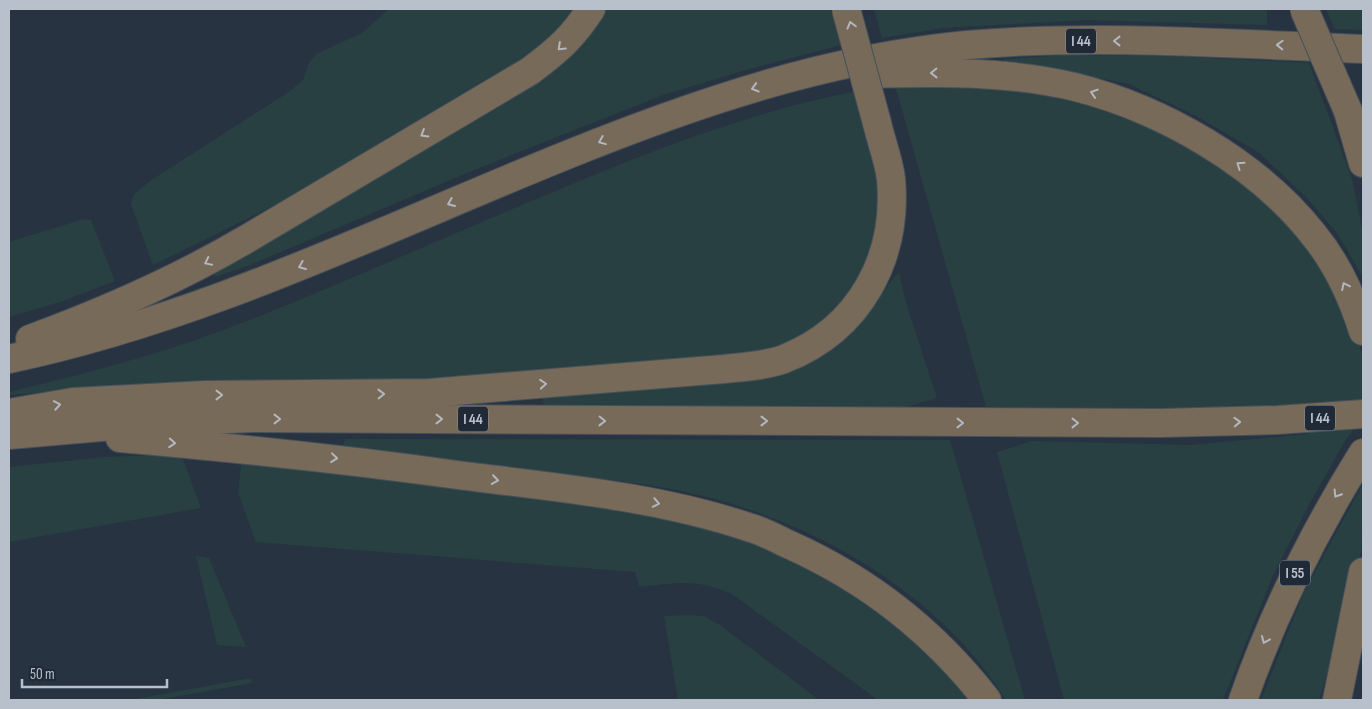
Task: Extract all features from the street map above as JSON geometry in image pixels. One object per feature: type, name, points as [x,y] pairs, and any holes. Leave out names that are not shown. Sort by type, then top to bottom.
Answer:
[{"type":"highway","points":[[9,347],[111,306],[215,258],[530,71],[575,34],[591,9]]},
{"type":"highway","points":[[9,413],[73,402],[205,395],[374,394],[495,389],[724,369],[783,360],[819,339],[847,316],[865,294],[879,268],[888,241],[892,208],[891,177],[846,9]]},
{"type":"highway","points":[[1304,9],[1348,112],[1363,163]]},
{"type":"highway","name":"I 44","points":[[9,358],[101,336],[200,305],[290,271],[622,133],[721,98],[802,75],[894,56],[967,46],[1057,41],[1167,42],[1363,49]]},
{"type":"highway","points":[[802,75],[955,72],[1020,77],[1075,87],[1122,102],[1167,122],[1253,174],[1287,204],[1314,234],[1337,269],[1355,306],[1363,331]]},
{"type":"highway","name":"I 44","points":[[9,435],[159,422],[253,418],[911,423],[1277,420],[1363,414]]},
{"type":"highway","points":[[36,432],[231,447],[340,459],[639,500],[698,512],[754,528],[843,571],[886,600],[936,641],[987,700]]},
{"type":"highway","name":"I 55","points":[[1242,700],[1288,586],[1326,513],[1363,453]]},
{"type":"highway","points":[[1338,700],[1363,572]]},
{"type":"highway","points":[[1338,700],[1363,635]]},
{"type":"green space","points":[[389,9],[580,9],[555,41],[339,174],[153,265],[131,205],[134,194],[150,181],[290,91],[303,80],[309,63],[316,54],[362,33]]},
{"type":"green space","points":[[600,9],[835,9],[845,44],[742,71],[663,95],[474,170],[250,265],[215,277],[215,272],[256,248]]},
{"type":"green space","points":[[874,9],[1267,9],[1267,25],[1087,20],[943,28],[882,38]]},
{"type":"green space","points":[[1326,9],[1363,9],[1363,30],[1335,29]]},
{"type":"green space","points":[[1068,55],[1167,56],[1309,63],[1352,179],[1363,234],[1363,273],[1361,274],[1337,233],[1305,196],[1258,152],[1196,116],[1129,84],[1078,74],[1000,65],[1004,59]]},
{"type":"green space","points":[[935,83],[1025,91],[1089,106],[1141,124],[1191,150],[1247,186],[1286,220],[1318,261],[1354,330],[1363,357],[1363,417],[1345,441],[1273,575],[1223,700],[1064,700],[997,452],[1032,441],[1191,445],[1307,434],[1318,406],[1269,409],[986,407],[895,85]]},
{"type":"green space","points":[[858,91],[878,179],[880,221],[875,253],[843,305],[795,342],[765,351],[491,379],[296,385],[243,380],[197,381],[9,395],[9,392],[88,372],[218,332],[633,159],[677,143],[766,113]]},
{"type":"green space","points":[[84,219],[91,220],[115,281],[63,301],[9,317],[9,242]]},
{"type":"green space","points":[[899,272],[906,303],[937,398],[906,407],[544,406],[542,395],[637,385],[740,381],[790,371],[813,361],[835,347],[854,330]]},
{"type":"green space","points":[[345,439],[950,440],[1025,700],[1006,700],[980,663],[948,629],[913,598],[874,570],[833,546],[790,525],[747,509],[667,488],[343,446]]},
{"type":"green space","points":[[181,454],[201,508],[9,542],[9,467],[105,457]]},
{"type":"green space","points":[[242,459],[620,510],[659,516],[713,528],[770,549],[803,565],[834,582],[864,602],[920,647],[970,700],[878,700],[732,594],[707,586],[686,583],[639,587],[635,572],[256,542],[238,493]]},
{"type":"green space","points":[[1363,484],[1361,551],[1344,618],[1319,700],[1261,700],[1304,592]]},
{"type":"green space","points":[[196,556],[209,558],[246,647],[217,645]]},
{"type":"green space","points":[[664,616],[704,616],[720,625],[819,700],[678,700]]},
{"type":"green space","points":[[251,678],[252,683],[157,700],[130,700]]}]
